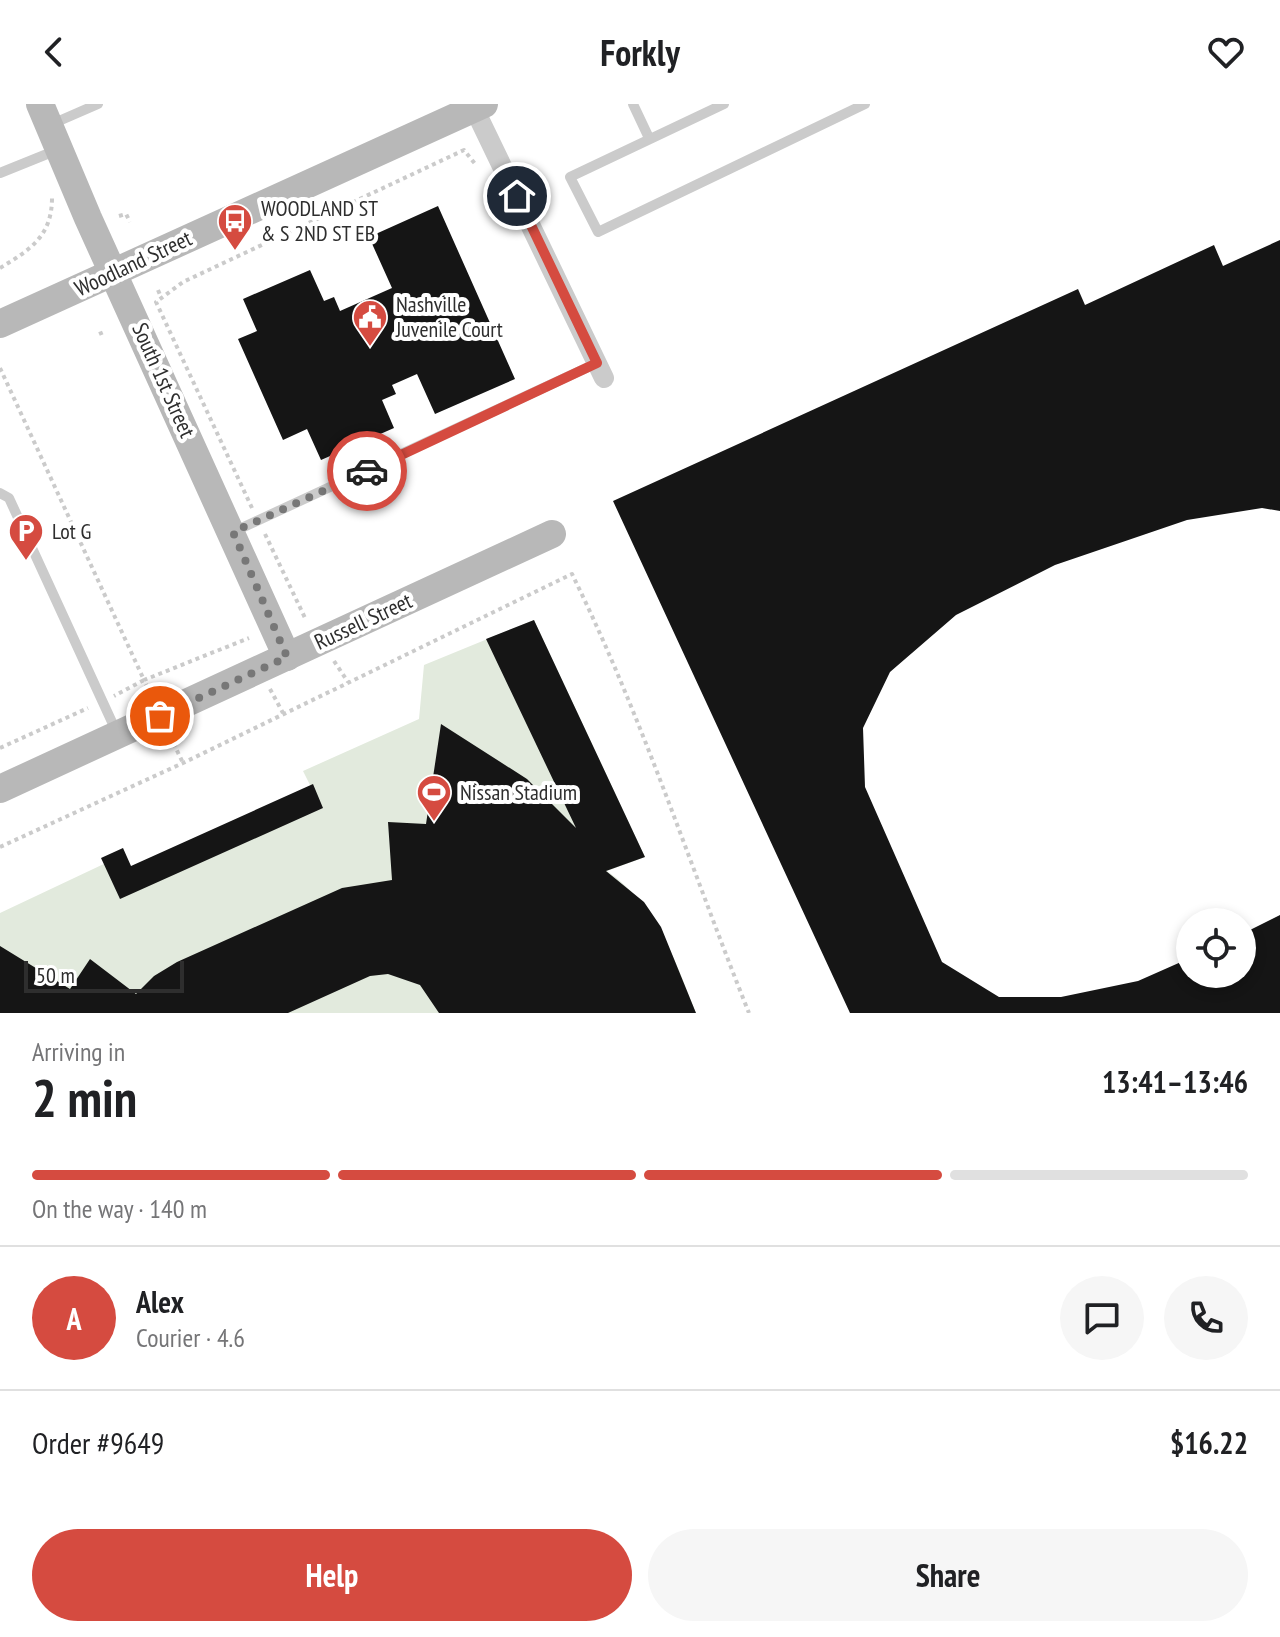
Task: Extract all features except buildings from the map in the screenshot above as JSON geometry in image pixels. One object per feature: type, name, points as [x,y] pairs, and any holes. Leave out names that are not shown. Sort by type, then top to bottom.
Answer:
[{"type":"street","name":"Woodland Street","points":[[0,324],[477,105]]},
{"type":"street","points":[[477,105],[600,371]]},
{"type":"street","name":"South 1st Street","points":[[46,134],[113,272],[245,526],[287,657]]},
{"type":"street","name":"Russell Street","points":[[0,789],[552,534]]},
{"type":"lane","points":[[0,173],[46,134],[98,104]]},
{"type":"lane","points":[[633,104],[649,138]]},
{"type":"lane","points":[[724,104],[570,177],[598,232],[865,104]]},
{"type":"lane","points":[[245,526],[600,371]]},
{"type":"lane","points":[[0,493],[9,498],[118,735]]},
{"type":"path","points":[[0,268],[38,244],[52,221],[53,200],[46,134]]},
{"type":"path","points":[[306,621],[245,526],[156,302],[183,282],[464,150],[481,175]]},
{"type":"path","points":[[119,216],[126,214],[130,222]]},
{"type":"path","points":[[158,290],[161,297]]},
{"type":"path","points":[[0,368],[152,698]]},
{"type":"path","points":[[0,847],[183,763],[572,574],[648,742],[692,872],[749,1013]]},
{"type":"path","points":[[0,748],[144,680],[247,639],[248,645]]},
{"type":"path","points":[[331,658],[348,682]]},
{"type":"path","points":[[269,687],[283,714]]},
{"type":"path","points":[[169,734],[183,763]]},
{"type":"shaded area","name":"Nissan Stadium","points":[[534,620],[645,857],[607,871],[625,885],[652,917],[672,953],[696,1013],[0,1013],[0,913],[108,862],[116,879],[312,789],[303,771],[419,719],[424,665]]},
{"type":"way so far","points":[[160,716],[287,657],[233,532],[367,471]]},
{"type":"place","name":"WOODLAND ST & S 2ND ST EB","points":[[235,252]]},
{"type":"place","name":"Nashville Juvenile Court","points":[[370,348]]},
{"type":"place","name":"Lot G","points":[[26,562]]},
{"type":"place","name":"Nissan Stadium","points":[[434,823]]},
{"type":"route","points":[[367,471],[597,363],[517,196]]}]
